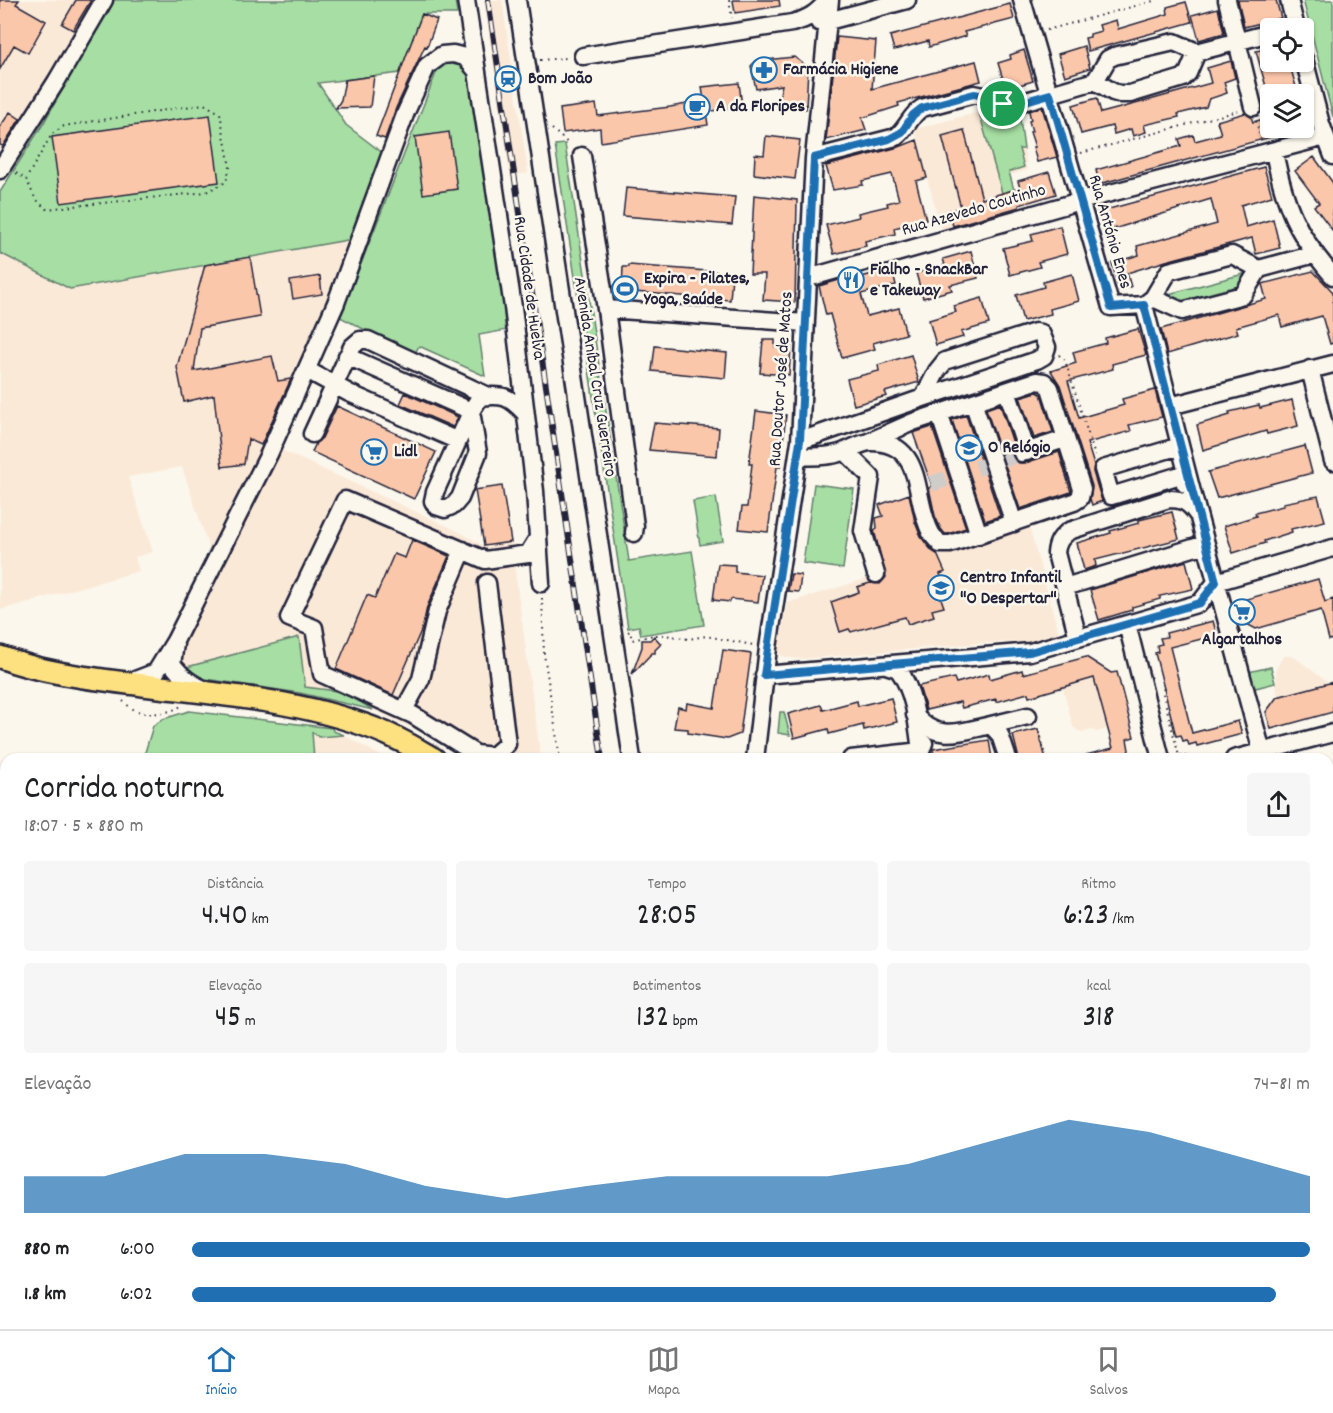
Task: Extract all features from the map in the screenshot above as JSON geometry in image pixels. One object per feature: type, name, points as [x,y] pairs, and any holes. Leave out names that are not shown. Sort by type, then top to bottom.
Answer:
[{"type":"main road","points":[[0,657],[21,665],[127,683],[294,706],[385,733],[423,753]]},
{"type":"street","points":[[1,168],[56,82],[104,0]]},
{"type":"street","points":[[583,56],[792,23],[808,19],[831,0],[857,10],[875,8]]},
{"type":"street","name":"Rua Doutor José de Matos","points":[[756,753],[764,675],[799,448],[814,158],[831,0]]},
{"type":"street","points":[[792,23],[828,21],[907,0]]},
{"type":"street","name":"Rua António Enes","points":[[1022,0],[1111,308],[1148,302],[1180,446],[1263,753]]},
{"type":"street","points":[[1227,0],[1253,107]]},
{"type":"street","points":[[1288,0],[1291,18]]},
{"type":"street","points":[[127,683],[156,672],[175,641],[269,454],[336,303],[406,112],[427,66],[458,42],[463,30],[466,3]]},
{"type":"street","name":"Rua Cidade de Huelva","points":[[466,3],[519,358],[535,491],[541,583]]},
{"type":"street","points":[[518,7],[534,40],[540,81],[534,113]]},
{"type":"street","name":"Avenida Aníbal Cruz Guerreiro","points":[[518,7],[631,753]]},
{"type":"street","points":[[825,49],[834,28],[841,22],[863,16],[875,8]]},
{"type":"street","points":[[792,23],[807,24],[817,32],[825,49]]},
{"type":"street","points":[[814,158],[896,137],[917,111],[932,105],[974,94],[989,97],[1009,106],[1095,81],[1108,58],[1114,56],[1174,42],[1197,52],[1260,36]]},
{"type":"street","points":[[1095,81],[1113,92],[1130,94],[1177,81],[1188,73],[1197,52]]},
{"type":"street","points":[[442,55],[453,54],[465,57],[476,70]]},
{"type":"street","points":[[1308,72],[1325,137],[1333,156]]},
{"type":"street","name":"Rua Azevedo Coutinho","points":[[808,278],[1080,201],[1325,137]]},
{"type":"street","points":[[1270,152],[1290,213],[1303,238],[1333,276]]},
{"type":"street","points":[[582,156],[606,309],[635,526],[634,533]]},
{"type":"street","points":[[1259,269],[1243,295],[1182,311],[1148,302],[1169,272],[1232,255],[1259,269],[1315,254]]},
{"type":"street","points":[[606,309],[806,323]]},
{"type":"street","points":[[799,448],[923,398],[1037,360],[1044,356],[1047,347],[1045,340],[1041,333],[1029,333],[945,361],[923,398]]},
{"type":"street","points":[[312,434],[347,356],[360,340],[368,340],[494,396]]},
{"type":"street","points":[[347,356],[471,411]]},
{"type":"street","points":[[494,396],[511,387],[516,377],[519,358]]},
{"type":"street","points":[[1170,406],[1333,364]]},
{"type":"street","points":[[1310,369],[1333,461]]},
{"type":"street","points":[[307,370],[334,385],[458,441]]},
{"type":"street","points":[[799,448],[822,457],[868,442],[939,413],[1036,381],[1044,382],[1050,388],[1082,489],[1080,498],[1014,523],[950,544],[940,544],[931,532],[924,486],[911,463],[900,448],[888,443],[868,442]]},
{"type":"street","points":[[1007,391],[1024,453],[1065,439]]},
{"type":"street","points":[[471,411],[478,453],[460,498],[454,505],[445,509],[436,506],[433,501],[435,492],[471,411],[480,397],[509,398],[525,413]]},
{"type":"street","points":[[973,402],[1014,523]]},
{"type":"street","points":[[939,413],[979,534]]},
{"type":"street","points":[[1180,446],[1103,469],[1111,496],[1187,473]]},
{"type":"street","points":[[844,451],[871,477],[863,531],[876,574]]},
{"type":"street","points":[[1169,499],[1182,488],[1187,473]]},
{"type":"street","points":[[1078,638],[1056,553],[1057,544],[1062,537],[1069,531],[1169,499],[1179,499],[1189,503],[1198,515]]},
{"type":"street","points":[[474,753],[404,710],[322,674],[314,628],[289,618],[345,500],[484,560],[528,554],[538,538]]},
{"type":"street","points":[[1065,586],[1206,544]]},
{"type":"street","points":[[764,675],[1030,652],[1200,603],[1216,582],[1333,548]]},
{"type":"street","points":[[404,710],[421,678],[437,611],[463,550]]},
{"type":"street","points":[[487,583],[507,744],[496,753]]},
{"type":"street","points":[[1127,624],[1159,753]]},
{"type":"street","points":[[175,641],[172,664],[180,674],[193,685],[218,694]]},
{"type":"street","points":[[906,682],[915,665],[925,662]]},
{"type":"street","points":[[884,665],[898,669],[906,682],[915,715],[921,753]]},
{"type":"street","points":[[915,715],[928,729],[947,734]]},
{"type":"street","points":[[922,753],[927,740],[1028,716]]},
{"type":"street","points":[[991,726],[1000,735],[1006,753]]},
{"type":"street","points":[[1270,753],[1333,733]]},
{"type":"path","points":[[729,0],[734,32]]},
{"type":"path","points":[[1032,35],[1157,0]]},
{"type":"path","points":[[537,60],[583,56]]},
{"type":"path","points":[[1,168],[26,179],[35,198],[46,209],[206,192],[226,182],[230,167],[220,113],[204,104],[64,126],[52,134],[26,179]]},
{"type":"path","points":[[1067,157],[1253,107],[1270,152]]},
{"type":"path","points":[[534,113],[582,156]]},
{"type":"path","points":[[1065,360],[1095,456]]},
{"type":"path","points":[[541,583],[544,654],[559,753]]},
{"type":"path","points":[[630,631],[632,640],[654,635],[688,639],[706,636],[768,648]]},
{"type":"path","points":[[1164,689],[1162,690],[1178,753]]},
{"type":"shaded area","points":[[0,0],[98,0],[0,163]]},
{"type":"shaded area","points":[[484,0],[502,0],[528,173],[510,176]]},
{"type":"shaded area","points":[[994,108],[1006,115],[1019,112],[1027,170],[1010,175],[1020,211],[942,232],[927,178],[896,187],[885,148],[917,140],[915,129]]},
{"type":"shaded area","points":[[353,239],[303,368],[219,544],[210,551],[182,467],[128,477],[153,552],[135,557],[139,571],[0,610],[0,253],[70,289]]},
{"type":"shaded area","points":[[279,449],[458,531],[484,546],[511,542],[540,753],[459,753],[436,739],[373,710],[345,692],[305,687],[299,636],[187,667],[179,654]]},
{"type":"shaded area","name":"Centro Infantil \"O Despertar\"","points":[[1029,526],[1060,637],[1036,642],[982,643],[802,659],[780,655],[778,649],[787,603]]},
{"type":"shaded area","points":[[1283,656],[1293,656],[1329,683],[1277,697],[1276,669]]},
{"type":"shaded area","points":[[1094,678],[1108,729],[1096,732],[1078,731],[1073,727],[1063,688]]},
{"type":"shaded area","points":[[312,732],[319,737],[344,735],[376,753],[314,753]]},
{"type":"green space","points":[[113,0],[455,0],[457,14],[422,14],[400,73],[318,83],[346,125],[384,154],[353,239],[70,289],[0,253],[0,192],[43,124]]},
{"type":"green space","points":[[1303,0],[1333,0],[1333,117],[1314,43],[1314,18],[1308,18]]},
{"type":"green space","points":[[447,61],[461,64],[470,75],[507,330],[479,335],[485,376],[419,346],[414,355],[340,317],[438,68]]},
{"type":"green space","points":[[994,108],[1006,115],[1019,112],[1024,149],[1019,149],[1024,167],[1009,172],[1014,190],[1002,193],[979,112]]},
{"type":"green space","points":[[565,144],[629,561],[692,551],[704,625],[641,635],[639,626],[628,628],[555,145]]},
{"type":"green space","points":[[1251,272],[1240,290],[1181,305],[1161,296]]},
{"type":"green space","points":[[814,484],[854,489],[843,569],[803,563]]},
{"type":"green space","points":[[716,497],[723,541],[700,545],[693,501]]},
{"type":"green space","points":[[299,637],[305,687],[345,692],[373,710],[300,693],[198,678],[187,667]]},
{"type":"green space","points":[[1271,667],[1275,683],[1252,689],[1248,672]]},
{"type":"green space","points":[[189,711],[332,728],[333,731],[344,735],[319,737],[312,732],[314,753],[145,753],[153,726],[163,719]]},
{"type":"green space","points":[[780,712],[784,712],[790,735],[778,733]]},
{"type":"building","points":[[0,0],[19,0],[16,4],[46,21],[28,53],[14,45],[0,69]]},
{"type":"building","points":[[76,0],[91,0],[73,30],[62,24]]},
{"type":"building","points":[[733,0],[779,0],[780,6],[735,13]]},
{"type":"building","points":[[1238,0],[1276,0],[1281,18],[1260,18],[1260,23],[1244,27]]},
{"type":"building","points":[[1186,2],[1192,22],[1088,51],[1085,38],[1101,31],[1099,25],[1116,20],[1118,29],[1168,14],[1167,7]]},
{"type":"building","points":[[1010,4],[1014,19],[964,32],[966,36],[929,47],[928,41],[894,50],[890,36]]},
{"type":"building","points":[[1218,8],[1224,33],[1199,40],[1192,15]]},
{"type":"building","points":[[422,14],[437,20],[427,47],[425,46],[396,108],[385,139],[376,136]]},
{"type":"building","points":[[837,37],[876,41],[872,89],[976,61],[981,81],[898,103],[899,106],[862,118],[866,130],[826,140]]},
{"type":"building","points":[[1084,46],[1090,68],[1065,76],[1058,54]]},
{"type":"building","points":[[1024,50],[1033,81],[1006,89],[998,63],[1011,59],[1010,55]]},
{"type":"building","points":[[1260,50],[1260,65],[1256,51]]},
{"type":"building","points":[[794,57],[808,67],[806,109],[777,107],[782,85],[756,89],[751,66],[756,61]]},
{"type":"building","points":[[1231,61],[1235,78],[1224,82],[1227,93],[1209,99],[1206,107],[1178,114],[1179,117],[1144,125],[1146,132],[1133,136],[1131,129],[1114,134],[1112,126],[1081,134],[1073,105],[1097,98],[1101,113],[1211,83],[1207,68]]},
{"type":"building","points":[[1262,72],[1292,72],[1295,84],[1265,84]]},
{"type":"building","points":[[374,76],[370,107],[336,108],[341,100],[345,80]]},
{"type":"building","points":[[739,83],[742,106],[706,112],[708,125],[601,142],[600,128],[563,133],[560,109],[596,104],[598,116],[670,107],[704,101],[702,87]]},
{"type":"building","points":[[1042,107],[1057,157],[1037,162],[1030,132],[1032,131],[1029,111]]},
{"type":"building","points":[[10,112],[20,119],[3,146],[0,145],[0,127]]},
{"type":"building","points":[[1245,113],[1251,117],[1253,122],[1260,120],[1260,138],[1267,138],[1099,184],[1096,170],[1181,146],[1179,139],[1193,135],[1195,141],[1221,134],[1217,121]]},
{"type":"building","points":[[210,115],[219,182],[61,203],[52,137]]},
{"type":"building","points":[[964,130],[982,199],[1020,188],[1018,181],[1049,172],[1056,194],[953,226],[949,210],[961,208],[942,136]]},
{"type":"building","points":[[449,132],[457,189],[423,194],[415,137]]},
{"type":"building","points":[[766,136],[800,140],[795,179],[754,174],[755,154],[764,155]]},
{"type":"building","points":[[917,140],[927,178],[916,181],[926,220],[894,228],[895,234],[865,241],[866,246],[834,254],[826,225],[859,217],[858,213],[888,206],[887,203],[899,200],[892,174],[862,181],[863,185],[833,190],[826,166]]},
{"type":"building","points":[[1314,157],[1333,183],[1333,231],[1314,206],[1319,203],[1295,171]]},
{"type":"building","points":[[1264,167],[1272,196],[1241,205],[1246,227],[1273,219],[1280,248],[1256,254],[1252,238],[1127,273],[1131,287],[1119,290],[1112,263],[1139,255],[1137,246],[1217,224],[1211,199],[1104,232],[1098,212]]},
{"type":"building","points":[[626,188],[735,197],[732,225],[623,216]]},
{"type":"building","points":[[754,195],[797,200],[795,302],[763,300],[765,274],[750,274]]},
{"type":"building","points":[[1060,226],[1067,254],[1038,262],[1040,267],[1010,275],[1003,248],[1033,241],[1031,234]]},
{"type":"building","points":[[971,251],[978,278],[950,285],[952,290],[923,298],[916,273],[945,265],[943,259]]},
{"type":"building","points":[[250,257],[260,317],[200,328],[194,371],[272,356],[278,381],[291,379],[261,445],[248,439],[244,464],[222,467],[214,395],[184,402],[177,367],[205,265]]},
{"type":"building","points":[[629,265],[720,272],[720,275],[732,276],[730,300],[622,291],[623,267],[629,267]]},
{"type":"building","points":[[892,269],[896,285],[861,294],[867,316],[899,308],[906,334],[873,343],[875,349],[842,358],[830,314],[826,315],[819,286],[856,275],[857,278]]},
{"type":"building","points":[[1313,271],[1333,292],[1333,343],[1330,344],[1322,316],[1282,327],[1279,315],[1236,327],[1238,333],[1167,354],[1161,329],[1266,299],[1262,284]]},
{"type":"building","points":[[1072,274],[1079,301],[1050,309],[1051,314],[1023,321],[1016,295],[1044,287],[1043,282]]},
{"type":"building","points":[[320,276],[322,294],[293,299],[290,281]]},
{"type":"building","points":[[982,298],[989,324],[961,332],[963,337],[936,345],[929,320],[956,312],[954,306]]},
{"type":"building","points":[[1138,329],[1146,355],[1112,364],[1113,369],[1068,381],[1079,418],[1124,405],[1122,399],[1155,390],[1162,417],[1129,425],[1131,431],[1087,443],[1102,501],[1092,505],[1090,499],[1092,486],[1060,385],[1051,371],[1076,363],[1073,352],[1106,343],[1105,338]]},
{"type":"building","points":[[763,340],[775,340],[775,347],[791,347],[789,375],[760,373]]},
{"type":"building","points":[[655,346],[727,353],[725,378],[652,371]]},
{"type":"building","points":[[911,355],[919,382],[885,392],[887,396],[854,405],[847,379],[879,371],[878,365]]},
{"type":"building","points":[[1037,392],[1041,394],[1053,432],[1034,438],[1020,397]]},
{"type":"building","points":[[405,393],[458,417],[453,427],[400,404]]},
{"type":"building","points":[[1292,400],[1298,426],[1267,434],[1266,431],[1203,450],[1197,425],[1230,415],[1229,412],[1259,405],[1260,408]]},
{"type":"building","points":[[1000,404],[1014,446],[1012,451],[1015,460],[1025,463],[1059,452],[1071,492],[1020,509],[986,409]]},
{"type":"building","name":"Lidl","points":[[337,406],[436,452],[414,499],[312,452],[316,443],[322,438]]},
{"type":"building","points":[[756,411],[786,415],[780,467],[777,467],[768,532],[739,529],[742,507],[747,507],[752,464],[749,464]]},
{"type":"building","points":[[966,415],[1000,516],[985,521],[952,420]]},
{"type":"building","points":[[654,423],[719,428],[717,456],[649,450]]},
{"type":"building","points":[[932,427],[966,528],[948,534],[941,529],[935,516],[929,488],[932,486],[913,433]]},
{"type":"building","points":[[1305,446],[1312,473],[1217,498],[1208,472]]},
{"type":"building","points":[[502,486],[511,542],[484,546],[475,490]]},
{"type":"building","points":[[909,494],[921,537],[937,554],[945,572],[940,574],[944,585],[937,587],[944,607],[932,610],[934,616],[908,624],[905,617],[851,632],[849,629],[840,632],[831,602],[859,592],[857,587],[870,583],[880,584],[886,577],[874,530],[877,528],[876,518],[883,516],[879,505]]},
{"type":"building","points":[[1318,496],[1325,521],[1291,529],[1292,532],[1233,553],[1224,526],[1256,516],[1255,513],[1283,506],[1283,503]]},
{"type":"building","points":[[1172,512],[1179,539],[1095,560],[1096,566],[1084,570],[1077,543],[1139,523],[1139,520]]},
{"type":"building","points":[[412,540],[449,556],[427,607],[423,626],[393,695],[336,669],[367,595],[375,598],[394,554],[405,558]]},
{"type":"building","points":[[1186,561],[1193,589],[1160,596],[1160,599],[1099,620],[1090,590]]},
{"type":"building","points":[[718,564],[735,565],[735,572],[762,575],[758,602],[713,600]]},
{"type":"building","points":[[791,574],[801,575],[799,592],[788,591]]},
{"type":"building","points":[[1318,579],[1325,602],[1333,599],[1333,639],[1329,640],[1321,610],[1256,629],[1241,621],[1236,602]]},
{"type":"building","points":[[1213,621],[1217,635],[1170,647],[1192,733],[1238,721],[1242,734],[1197,746],[1196,743],[1189,745],[1187,740],[1183,741],[1181,735],[1176,736],[1155,653],[1158,652],[1157,645],[1162,644],[1160,638],[1167,637],[1166,633]]},
{"type":"building","points":[[654,636],[661,644],[655,653],[652,653],[632,674],[642,647],[642,640],[650,640]]},
{"type":"building","points":[[723,650],[751,654],[740,734],[727,739],[688,733],[688,729],[674,728],[678,707],[686,709],[687,703],[714,708]]},
{"type":"building","points":[[1086,657],[1111,673],[1117,672],[1134,737],[1127,739],[1127,753],[1094,753],[1113,748],[1094,678],[1029,697],[1028,693],[962,708],[960,702],[926,710],[919,686],[954,678],[956,683],[989,674],[990,679],[1022,670],[1023,674]]},
{"type":"building","points":[[1333,682],[1333,712],[1271,729],[1266,712],[1277,697]]},
{"type":"building","points":[[891,698],[897,722],[864,730],[863,725],[829,734],[828,729],[794,738],[788,714],[821,705],[823,710],[857,701],[858,706]]},
{"type":"building","points":[[1038,729],[1044,753],[1018,753],[1013,735]]},
{"type":"building","points":[[989,740],[991,753],[933,753],[933,749]]},
{"type":"tunnel","points":[[931,484],[1022,453]]},
{"type":"railway","points":[[488,0],[601,753]]},
{"type":"place","name":"Farmácia Higiene","points":[[764,70]]},
{"type":"place","name":"Bom João","points":[[508,79]]},
{"type":"place","name":"A da Floripes","points":[[697,107]]},
{"type":"place","name":"Fialho - SnackBar e Takeway","points":[[851,280]]},
{"type":"place","name":"Expira - Pilates, Yoga, Saúde","points":[[625,289]]},
{"type":"place","name":"O Relógio","points":[[969,448]]},
{"type":"place","name":"Lidl","points":[[374,452]]},
{"type":"place","name":"Centro Infantil \"O Despertar\"","points":[[941,588]]},
{"type":"place","name":"Algartalhos","points":[[1242,612]]},
{"type":"route","points":[[974,94],[989,97],[1003,104],[1009,106],[1050,94],[1111,308],[1144,305],[1216,582],[1200,603],[1030,652],[764,675],[800,441],[814,158],[896,137],[922,108],[974,94]]}]
